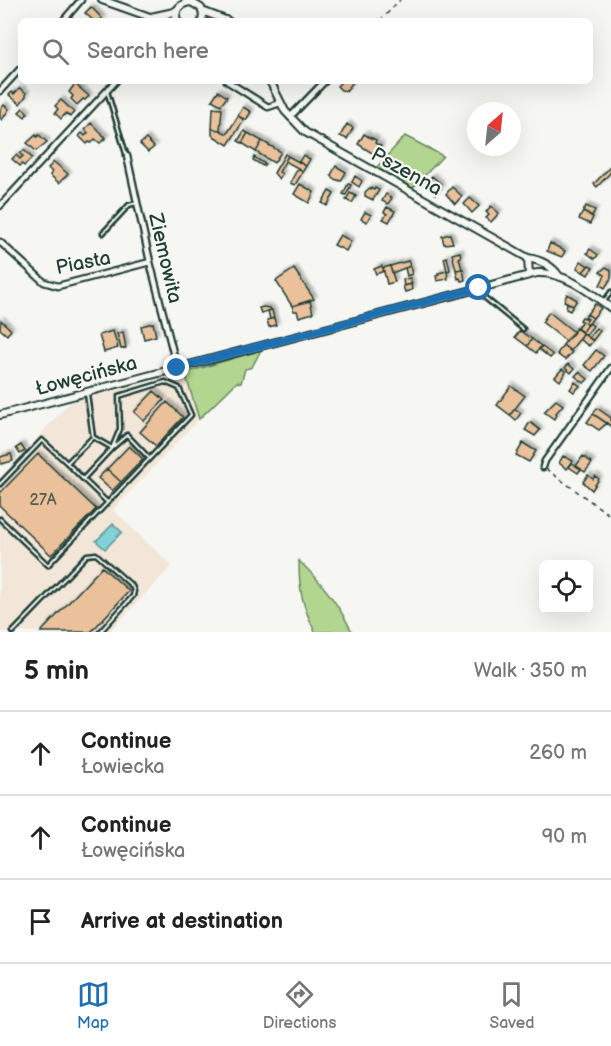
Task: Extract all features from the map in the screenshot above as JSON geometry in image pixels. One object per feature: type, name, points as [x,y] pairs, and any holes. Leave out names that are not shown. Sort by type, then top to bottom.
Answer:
[{"type":"street","points":[[66,18],[81,0]]},
{"type":"street","points":[[102,0],[156,18]]},
{"type":"street","points":[[150,17],[174,12],[184,3],[191,2],[198,5],[202,11],[202,18]]},
{"type":"street","points":[[176,18],[178,8]]},
{"type":"street","points":[[202,11],[220,18]]},
{"type":"street","points":[[0,91],[18,71]]},
{"type":"street","points":[[0,206],[113,84]]},
{"type":"street","points":[[232,84],[268,107],[280,103]]},
{"type":"street","name":"Pszenna","points":[[271,84],[280,103],[305,132],[554,270],[559,276],[611,308]]},
{"type":"street","points":[[290,117],[322,84]]},
{"type":"street","name":"Ziemowita","points":[[127,156],[150,262],[177,368]]},
{"type":"street","name":"Piasta","points":[[0,242],[44,282],[58,286],[150,262]]},
{"type":"street","points":[[531,258],[537,273],[559,276]]},
{"type":"street","points":[[528,275],[531,258]]},
{"type":"street","name":"Łowęcińska","points":[[0,415],[537,273]]},
{"type":"street","points":[[543,467],[544,461],[611,368]]},
{"type":"lane","points":[[107,91],[127,156]]},
{"type":"lane","points":[[103,233],[129,205],[137,203]]},
{"type":"lane","points":[[479,288],[484,297],[523,329]]},
{"type":"lane","points":[[604,303],[611,292]]},
{"type":"lane","points":[[0,519],[48,565],[191,415],[179,388],[165,382],[119,396],[120,429],[112,448]]},
{"type":"lane","points":[[87,392],[93,437]]},
{"type":"lane","points":[[83,479],[127,435],[149,458]]},
{"type":"lane","points":[[93,437],[112,448]]},
{"type":"lane","points":[[67,463],[93,437]]},
{"type":"lane","points":[[0,484],[42,440],[107,502]]},
{"type":"lane","points":[[13,632],[87,555],[96,554],[132,586],[134,591],[133,596],[100,632]]},
{"type":"lane","points":[[16,629],[19,632]]},
{"type":"path","points":[[383,18],[400,0]]},
{"type":"path","points":[[543,467],[611,516]]},
{"type":"shaded area","points":[[185,373],[199,419],[113,510],[172,566],[109,632],[0,632],[0,478],[70,402]]},
{"type":"green space","points":[[405,136],[443,156],[412,189],[376,168]]},
{"type":"green space","points":[[261,350],[252,367],[245,369],[241,383],[237,382],[199,419],[185,373]]},
{"type":"green space","points":[[299,561],[329,594],[352,632],[315,632],[302,597]]},
{"type":"water","points":[[113,524],[122,532],[105,549],[96,541]]},
{"type":"building","points":[[91,7],[101,18],[91,18],[85,13]]},
{"type":"building","points":[[75,84],[89,96],[77,105],[71,99],[73,96],[69,92]]},
{"type":"building","points":[[339,84],[352,84],[346,91],[337,86]]},
{"type":"building","points":[[20,88],[26,96],[20,104],[9,95],[12,92],[14,94]]},
{"type":"building","points":[[218,91],[227,97],[221,105],[212,100]]},
{"type":"building","points":[[61,100],[74,112],[70,117],[66,113],[61,119],[55,113],[58,109],[55,106]]},
{"type":"building","points":[[4,105],[9,109],[2,120],[0,110]]},
{"type":"building","points":[[243,107],[251,112],[246,120],[238,116]]},
{"type":"building","points":[[23,108],[28,113],[25,117],[19,112]]},
{"type":"building","points":[[213,108],[222,109],[220,130],[212,129]]},
{"type":"building","points":[[238,116],[244,120],[228,145],[212,135],[212,129],[227,134]]},
{"type":"building","points":[[91,123],[106,138],[100,143],[95,139],[87,144],[79,136],[82,133],[85,136],[88,133],[85,129]]},
{"type":"building","points":[[347,124],[353,128],[347,139],[340,136]]},
{"type":"building","points":[[244,131],[248,133],[242,143],[238,141]]},
{"type":"building","points":[[248,133],[262,141],[256,152],[242,143]]},
{"type":"building","points":[[364,134],[376,140],[375,143],[381,146],[378,154],[375,155],[358,144]]},
{"type":"building","points":[[36,135],[47,142],[36,151],[27,143]]},
{"type":"building","points":[[146,139],[154,147],[148,152],[140,144]]},
{"type":"building","points":[[262,141],[281,152],[274,163],[256,152]]},
{"type":"building","points":[[24,150],[32,158],[24,166],[22,164],[20,166],[12,159],[16,155],[20,159],[23,156],[20,154]]},
{"type":"building","points":[[285,154],[288,156],[279,172],[282,174],[279,179],[274,173]]},
{"type":"building","points":[[303,155],[310,159],[306,166],[299,162]]},
{"type":"building","points":[[288,156],[306,166],[303,171],[285,161]]},
{"type":"building","points":[[254,157],[265,164],[263,166],[253,160]]},
{"type":"building","points":[[54,162],[68,174],[59,183],[50,175],[52,172],[48,168]]},
{"type":"building","points":[[336,166],[346,172],[341,181],[334,179],[331,175]]},
{"type":"building","points":[[611,166],[611,172],[597,187],[594,184]]},
{"type":"building","points":[[298,168],[303,171],[295,185],[290,183]]},
{"type":"building","points":[[355,176],[362,181],[359,187],[352,182]]},
{"type":"building","points":[[432,176],[441,184],[436,194],[426,183]]},
{"type":"building","points":[[300,184],[314,192],[309,203],[294,194]]},
{"type":"building","points":[[348,184],[351,185],[346,195],[343,194]]},
{"type":"building","points":[[452,187],[462,196],[455,204],[446,194]]},
{"type":"building","points":[[370,188],[379,190],[373,200],[365,196],[365,192]]},
{"type":"building","points":[[329,191],[334,194],[327,206],[322,203]]},
{"type":"building","points":[[350,193],[356,196],[352,203],[346,200]]},
{"type":"building","points":[[386,194],[392,198],[388,204],[382,201]]},
{"type":"building","points":[[470,198],[479,206],[472,213],[464,204]]},
{"type":"building","points":[[491,206],[499,213],[491,222],[486,218],[489,215],[486,212]]},
{"type":"building","points":[[586,206],[595,210],[592,216],[583,212]]},
{"type":"building","points":[[387,207],[395,211],[389,222],[383,219],[387,214],[384,212]]},
{"type":"building","points":[[365,212],[371,215],[367,222],[361,219]]},
{"type":"building","points":[[583,212],[593,217],[590,224],[579,219]]},
{"type":"building","points":[[450,234],[453,243],[444,244],[442,236]]},
{"type":"building","points":[[340,235],[351,241],[346,251],[334,245]]},
{"type":"building","points":[[550,243],[565,251],[562,257],[547,251]]},
{"type":"building","points":[[590,249],[598,255],[595,259],[587,253]]},
{"type":"building","points":[[460,252],[462,269],[456,270],[452,254]]},
{"type":"building","points":[[447,257],[450,270],[447,271],[444,258]]},
{"type":"building","points":[[408,261],[410,266],[392,273],[390,266]]},
{"type":"building","points":[[581,261],[588,266],[583,272],[577,268]]},
{"type":"building","points":[[589,265],[593,267],[588,275],[583,272]]},
{"type":"building","points":[[382,266],[384,271],[376,274],[374,269]]},
{"type":"building","points":[[390,266],[395,282],[387,284],[383,268]]},
{"type":"building","points":[[410,266],[412,274],[407,276],[405,268]]},
{"type":"building","points":[[606,267],[611,270],[611,278],[605,288],[600,285],[605,275],[600,272]]},
{"type":"building","points":[[294,269],[314,299],[292,306],[276,281]]},
{"type":"building","points":[[463,269],[465,280],[461,281],[460,278],[458,279],[456,270]]},
{"type":"building","points":[[447,271],[448,279],[437,281],[438,273]]},
{"type":"building","points":[[410,278],[412,284],[404,286],[403,280]]},
{"type":"building","points":[[411,284],[412,290],[405,292],[403,286]]},
{"type":"building","points":[[567,294],[577,300],[573,306],[564,301]]},
{"type":"building","points":[[310,301],[313,313],[299,317],[292,306]]},
{"type":"building","points":[[567,302],[573,306],[570,311],[566,309]]},
{"type":"building","points":[[595,304],[601,308],[593,318],[587,314]]},
{"type":"building","points":[[259,308],[271,310],[261,313]]},
{"type":"building","points":[[272,310],[274,318],[270,319],[268,311]]},
{"type":"building","points":[[549,312],[574,332],[566,341],[542,322]]},
{"type":"building","points":[[587,314],[593,318],[588,325],[585,323],[588,319],[585,317]]},
{"type":"building","points":[[582,317],[588,319],[585,323],[588,325],[582,332],[577,328],[582,322],[580,320]]},
{"type":"building","points":[[274,318],[276,325],[269,327],[267,320]]},
{"type":"building","points":[[1,320],[11,330],[7,335],[0,329]]},
{"type":"building","points":[[153,323],[156,336],[144,339],[141,326]]},
{"type":"building","points":[[589,323],[593,326],[586,335],[582,332]]},
{"type":"building","points":[[576,328],[582,336],[570,351],[563,345]]},
{"type":"building","points":[[596,328],[600,331],[593,340],[589,338]]},
{"type":"building","points":[[113,331],[118,348],[104,352],[99,335]]},
{"type":"building","points":[[520,331],[532,339],[527,346],[515,337]]},
{"type":"building","points":[[123,332],[126,348],[121,349],[117,333]]},
{"type":"building","points":[[582,333],[593,341],[589,346],[580,340]]},
{"type":"building","points":[[532,339],[541,346],[536,353],[527,346]]},
{"type":"building","points":[[563,345],[572,352],[565,360],[557,354]]},
{"type":"building","points":[[541,346],[553,355],[550,358],[539,349]]},
{"type":"building","points":[[596,350],[604,356],[592,371],[584,365]]},
{"type":"building","points":[[568,364],[574,369],[571,373],[565,368]]},
{"type":"building","points":[[562,369],[566,372],[560,381],[555,377]]},
{"type":"building","points":[[579,372],[588,379],[584,383],[575,376]]},
{"type":"building","points":[[575,382],[580,386],[574,392],[570,389]]},
{"type":"building","points":[[511,386],[525,396],[510,415],[497,405]]},
{"type":"building","points":[[154,391],[164,400],[144,421],[134,412]]},
{"type":"building","points":[[556,400],[563,405],[554,419],[544,412]]},
{"type":"building","points":[[167,402],[183,417],[156,446],[140,432]]},
{"type":"building","points":[[597,408],[611,418],[611,426],[593,414]]},
{"type":"building","points":[[515,409],[521,413],[516,420],[510,415]]},
{"type":"building","points":[[593,414],[607,423],[599,430],[587,422]]},
{"type":"building","points":[[530,422],[540,430],[535,436],[525,430]]},
{"type":"building","points":[[523,443],[536,451],[529,462],[516,455]]},
{"type":"building","points":[[21,445],[25,451],[20,454],[16,448]]},
{"type":"building","points":[[129,446],[143,459],[121,482],[107,469]]},
{"type":"building","points":[[11,454],[13,461],[1,464],[0,457]]},
{"type":"building","points":[[38,454],[96,509],[51,555],[0,506],[0,493]]},
{"type":"building","points":[[563,456],[573,461],[567,469],[559,463]]},
{"type":"building","points":[[583,456],[592,463],[585,472],[576,466]]},
{"type":"building","points":[[572,463],[581,469],[578,473],[569,467]]},
{"type":"building","points":[[107,469],[121,482],[112,491],[98,478]]},
{"type":"building","points":[[588,475],[593,479],[595,476],[599,479],[592,490],[583,482]]},
{"type":"building","points":[[102,567],[129,591],[91,632],[41,632]]},
{"type":"route","points":[[177,368],[479,288]]}]
